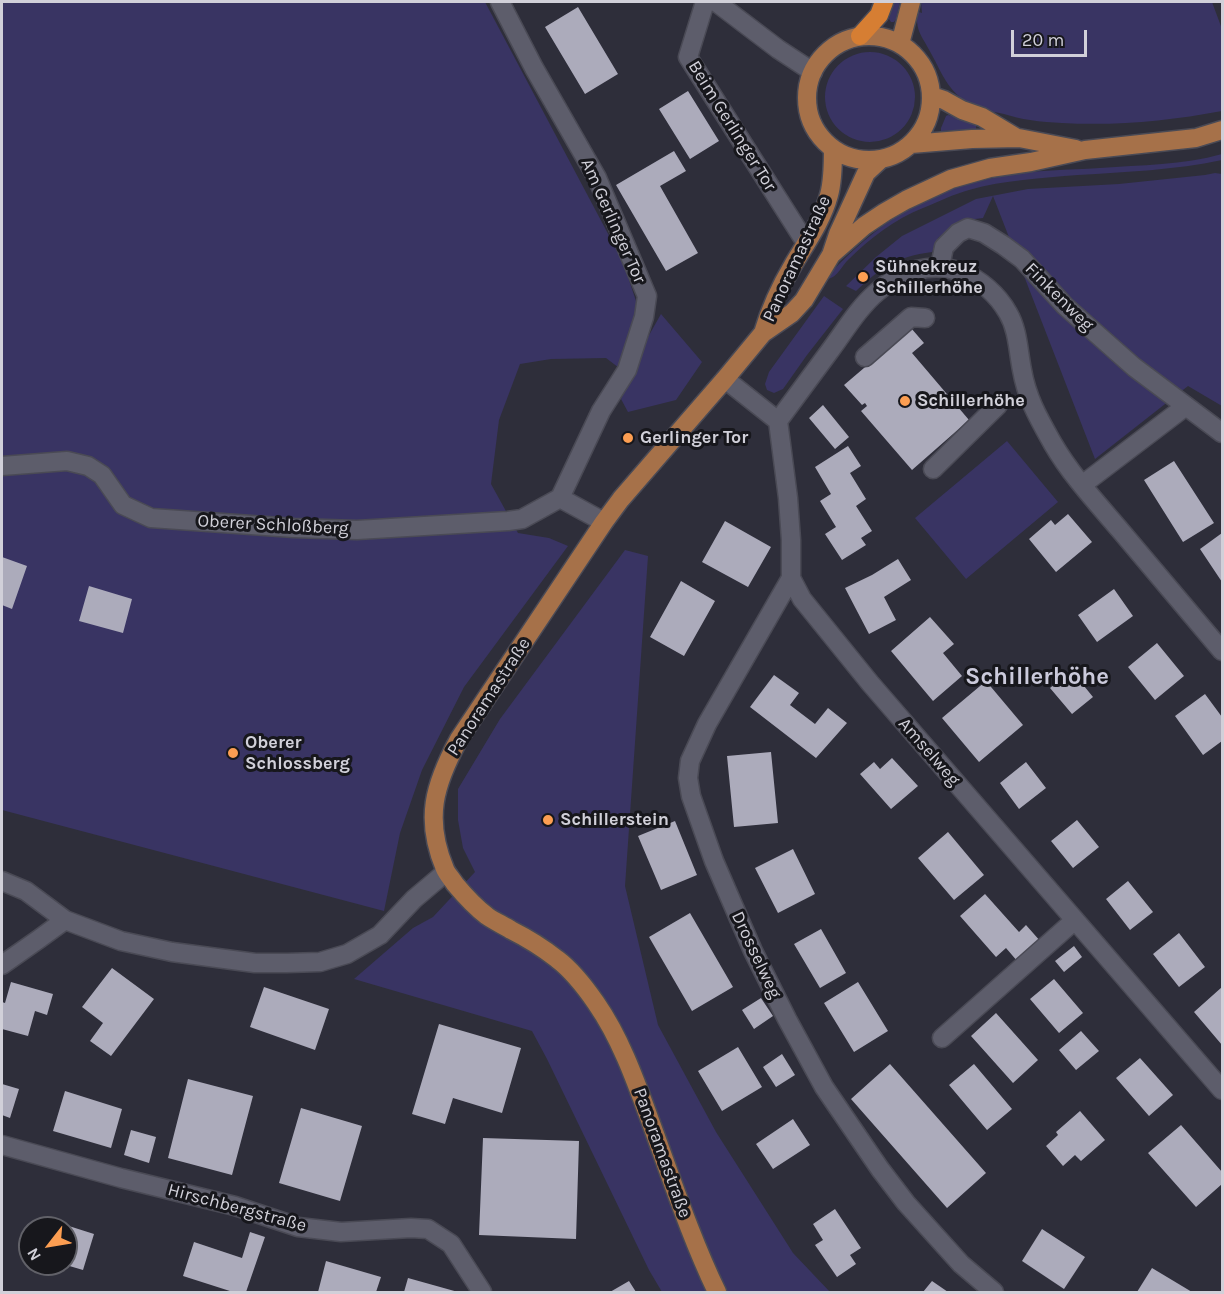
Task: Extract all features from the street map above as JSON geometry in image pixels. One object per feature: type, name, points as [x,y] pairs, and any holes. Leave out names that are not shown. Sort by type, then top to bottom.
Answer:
[{"type":"highway","points":[[860,36],[879,15],[884,2]]},
{"type":"main road","points":[[900,44],[911,2]]},
{"type":"main road","points":[[860,36],[881,37],[900,44],[917,57],[927,75],[932,96],[930,114],[923,130],[912,144],[897,154],[880,160],[861,160],[843,155],[833,149],[815,129],[808,110],[807,90],[821,58],[845,40],[860,36]]},
{"type":"main road","points":[[932,96],[982,117],[1019,138]]},
{"type":"main road","points":[[831,255],[864,226],[885,212],[951,179],[990,168],[1031,162],[1084,150],[1196,138],[1222,130]]},
{"type":"main road","points":[[912,144],[1019,138],[1084,150]]},
{"type":"main road","name":"Panoramastraße","points":[[763,333],[775,299],[818,221],[829,195],[833,149]]},
{"type":"main road","name":"Panoramastraße","points":[[717,1293],[612,1027],[579,979],[558,959],[489,917],[464,895],[446,872],[437,847],[433,825],[434,804],[447,762],[459,739],[604,522],[763,333],[792,313],[804,300],[831,255],[838,234],[866,173],[880,160]]},
{"type":"street","name":"Am Gerlinger Tor","points":[[500,2],[534,68],[597,178],[646,296],[644,317],[627,370],[601,411],[560,498]]},
{"type":"street","name":"Beim Gerlinger Tor","points":[[705,2],[688,57],[806,243]]},
{"type":"street","points":[[716,2],[778,49],[813,72]]},
{"type":"street","name":"Finkenweg","points":[[940,267],[944,247],[958,233],[968,228],[984,233],[1022,259],[1065,306],[1134,367],[1222,433]]},
{"type":"street","points":[[791,578],[788,498],[778,421],[862,308],[878,291],[914,270],[940,267],[954,269],[969,275],[983,285],[998,298],[1009,314],[1016,332],[1022,369],[1033,409],[1057,451],[1082,486],[1222,651]]},
{"type":"street","points":[[865,357],[911,317],[925,318]]},
{"type":"street","points":[[725,380],[778,421]]},
{"type":"street","points":[[933,469],[999,405]]},
{"type":"street","points":[[1082,486],[1186,406]]},
{"type":"street","name":"Oberer Schloßberg","points":[[2,466],[67,461],[88,466],[102,475],[123,505],[151,518],[294,528],[357,530],[508,521],[522,519],[560,498]]},
{"type":"street","points":[[560,498],[604,522]]},
{"type":"street","name":"Amselweg","points":[[791,578],[802,599],[870,683],[1222,1090]]},
{"type":"street","name":"Drosselweg","points":[[791,578],[707,724],[690,761],[688,778],[691,796],[714,861],[753,951],[824,1087],[906,1203],[961,1264],[994,1293]]},
{"type":"street","points":[[2,881],[26,891],[65,920],[121,941],[172,952],[255,963],[320,962],[347,954],[380,935],[414,899],[446,872]]},
{"type":"street","points":[[2,964],[65,920]]},
{"type":"street","points":[[942,1038],[1075,920]]},
{"type":"street","name":"Hirschbergstraße","points":[[2,1145],[235,1206],[298,1227],[341,1232],[428,1229],[451,1244],[482,1293]]},
{"type":"shaded area","points":[[2,2],[485,2],[623,262],[648,337],[661,314],[702,362],[676,400],[628,412],[621,399],[631,377],[606,358],[551,359],[520,364],[499,420],[491,484],[518,533],[549,538],[568,546],[464,687],[422,770],[400,833],[384,911],[2,810]]},
{"type":"shaded area","points":[[893,2],[900,2],[896,19],[891,22],[889,19]]},
{"type":"shaded area","points":[[919,2],[919,12],[922,13],[921,2],[1212,2],[1222,29],[1222,111],[1142,122],[1082,124],[1027,120],[976,107],[956,94],[942,74],[919,31],[917,12]]},
{"type":"shaded area","points":[[870,52],[895,60],[907,72],[915,97],[907,122],[895,134],[870,142],[845,134],[833,122],[825,97],[833,72],[845,60]]},
{"type":"shaded area","points":[[948,115],[974,123],[976,129],[941,131]]},
{"type":"shaded area","points":[[1222,154],[1222,160],[1186,166],[1023,180],[963,192],[893,224],[856,252],[835,275],[825,279],[884,225],[928,199],[951,190],[1016,174],[1162,164]]},
{"type":"shaded area","points":[[1222,174],[1222,406],[1188,386],[1095,459],[993,196],[983,218],[959,221],[938,238],[932,252],[891,264],[856,291],[846,286],[902,236],[976,199],[1028,189],[1119,184]]},
{"type":"shaded area","points":[[824,296],[843,309],[783,389],[774,393],[767,390],[765,384],[769,372]]},
{"type":"shaded area","points":[[1007,441],[1058,502],[966,579],[915,518]]},
{"type":"shaded area","points":[[625,550],[648,556],[625,886],[658,1025],[716,1132],[793,1253],[830,1292],[662,1292],[649,1270],[532,1031],[354,979],[413,928],[433,917],[475,872],[463,848],[458,820],[458,789],[500,719]]},
{"type":"building","points":[[578,7],[618,74],[585,94],[545,27]]},
{"type":"building","points":[[688,91],[719,141],[690,159],[659,109]]},
{"type":"building","points":[[674,151],[686,171],[660,186],[698,253],[666,271],[616,185]]},
{"type":"building","points":[[911,328],[924,343],[912,353],[969,420],[912,470],[861,411],[867,406],[865,403],[862,405],[844,385]]},
{"type":"building","points":[[823,405],[849,437],[835,449],[809,418]]},
{"type":"building","points":[[848,446],[861,466],[850,473],[866,499],[856,506],[872,531],[861,538],[866,545],[842,560],[825,534],[836,527],[820,501],[831,494],[815,467]]},
{"type":"building","points":[[1174,461],[1214,523],[1183,542],[1144,480]]},
{"type":"building","points":[[1068,514],[1092,542],[1056,572],[1029,539],[1051,520],[1055,525]]},
{"type":"building","points":[[725,521],[771,547],[748,587],[702,562]]},
{"type":"building","points":[[1222,533],[1222,582],[1200,549]]},
{"type":"building","points":[[2,557],[27,566],[12,609],[2,605]]},
{"type":"building","points":[[898,559],[911,580],[884,597],[896,620],[869,634],[845,588]]},
{"type":"building","points":[[681,581],[715,601],[684,656],[650,637]]},
{"type":"building","points":[[89,586],[132,599],[123,633],[79,621]]},
{"type":"building","points":[[1114,589],[1133,616],[1097,642],[1078,615]]},
{"type":"building","points":[[930,617],[954,644],[943,653],[962,676],[933,701],[891,651]]},
{"type":"building","points":[[1157,643],[1184,676],[1155,700],[1128,667]]},
{"type":"building","points":[[1071,670],[1093,697],[1072,714],[1050,688]]},
{"type":"building","points":[[774,675],[799,693],[790,705],[815,724],[828,708],[847,723],[816,758],[750,707]]},
{"type":"building","points":[[986,681],[1023,725],[979,762],[942,718]]},
{"type":"building","points":[[1205,694],[1222,717],[1222,741],[1203,755],[1175,716]]},
{"type":"building","points":[[771,752],[778,823],[734,827],[727,756]]},
{"type":"building","points":[[892,758],[918,786],[891,809],[860,774],[874,762],[880,769]]},
{"type":"building","points":[[1026,762],[1046,788],[1019,809],[1000,783]]},
{"type":"building","points":[[1077,820],[1099,847],[1073,868],[1051,841]]},
{"type":"building","points":[[675,821],[697,875],[661,890],[638,836]]},
{"type":"building","points":[[948,832],[984,875],[954,900],[918,858]]},
{"type":"building","points":[[793,849],[815,894],[778,913],[755,868]]},
{"type":"building","points":[[1128,881],[1153,912],[1130,930],[1106,899]]},
{"type":"building","points":[[985,894],[1019,932],[1026,925],[1041,942],[1018,962],[1006,948],[996,957],[960,916]]},
{"type":"building","points":[[690,913],[733,987],[692,1011],[649,937]]},
{"type":"building","points":[[821,929],[846,973],[820,988],[794,944]]},
{"type":"building","points":[[1179,933],[1205,967],[1179,987],[1153,954]]},
{"type":"building","points":[[1074,946],[1082,957],[1064,972],[1055,961]]},
{"type":"building","points":[[112,968],[154,999],[111,1056],[90,1041],[103,1023],[82,1007]]},
{"type":"building","points":[[1054,979],[1083,1013],[1059,1033],[1030,999]]},
{"type":"building","points":[[11,982],[53,994],[47,1015],[35,1011],[28,1036],[2,1029],[2,1002],[5,1003]]},
{"type":"building","points":[[858,982],[888,1031],[854,1052],[824,1003]]},
{"type":"building","points":[[264,987],[329,1009],[315,1050],[250,1027]]},
{"type":"building","points":[[1222,987],[1222,1045],[1194,1012]]},
{"type":"building","points":[[761,998],[773,1016],[754,1029],[742,1010]]},
{"type":"building","points":[[996,1013],[1038,1060],[1013,1083],[971,1036]]},
{"type":"building","points":[[439,1024],[521,1048],[502,1113],[453,1098],[445,1124],[412,1114]]},
{"type":"building","points":[[1081,1031],[1099,1051],[1076,1070],[1059,1050]]},
{"type":"building","points":[[738,1047],[762,1087],[722,1111],[698,1071]]},
{"type":"building","points":[[782,1054],[795,1075],[776,1087],[763,1067]]},
{"type":"building","points":[[1140,1058],[1173,1095],[1149,1116],[1116,1078]]},
{"type":"building","points":[[890,1064],[986,1173],[947,1208],[851,1099]]},
{"type":"building","points":[[974,1064],[1012,1109],[987,1130],[949,1085]]},
{"type":"building","points":[[188,1079],[253,1096],[232,1175],[168,1158]]},
{"type":"building","points":[[2,1084],[19,1089],[10,1118],[2,1115]]},
{"type":"building","points":[[65,1091],[122,1109],[111,1148],[53,1131]]},
{"type":"building","points":[[301,1108],[362,1126],[340,1201],[279,1183]]},
{"type":"building","points":[[1080,1111],[1105,1140],[1081,1161],[1075,1155],[1063,1166],[1046,1146],[1058,1135],[1056,1132]]},
{"type":"building","points":[[793,1119],[810,1145],[773,1169],[756,1144]]},
{"type":"building","points":[[1181,1125],[1222,1172],[1222,1184],[1196,1207],[1148,1153]]},
{"type":"building","points":[[131,1130],[156,1137],[149,1163],[124,1155]]},
{"type":"building","points":[[483,1138],[579,1141],[576,1239],[479,1235]]},
{"type":"building","points":[[835,1209],[861,1248],[850,1255],[856,1264],[837,1277],[815,1245],[823,1240],[813,1224]]},
{"type":"building","points":[[78,1229],[94,1234],[83,1270],[78,1269]]},
{"type":"building","points":[[1042,1229],[1085,1257],[1064,1289],[1022,1261]]},
{"type":"building","points":[[250,1232],[265,1237],[246,1292],[233,1292],[183,1276],[194,1242],[242,1258]]},
{"type":"building","points":[[326,1261],[381,1277],[376,1292],[318,1292]]},
{"type":"building","points":[[1152,1268],[1192,1292],[1137,1292]]},
{"type":"building","points":[[408,1278],[458,1292],[404,1292]]},
{"type":"building","points":[[629,1281],[636,1292],[610,1292]]},
{"type":"building","points":[[932,1281],[948,1292],[923,1292]]},
{"type":"place","name":"Sühnekreuz Schillerhöhe","points":[[863,277]]},
{"type":"place","name":"Schillerhöhe","points":[[905,401]]},
{"type":"place","name":"Gerlinger Tor","points":[[628,438]]},
{"type":"place","name":"Oberer Schlossberg","points":[[233,753]]},
{"type":"place","name":"Schillerstein","points":[[548,820]]},
{"type":"district","name":"Schillerhöhe","points":[[1037,677]]}]
